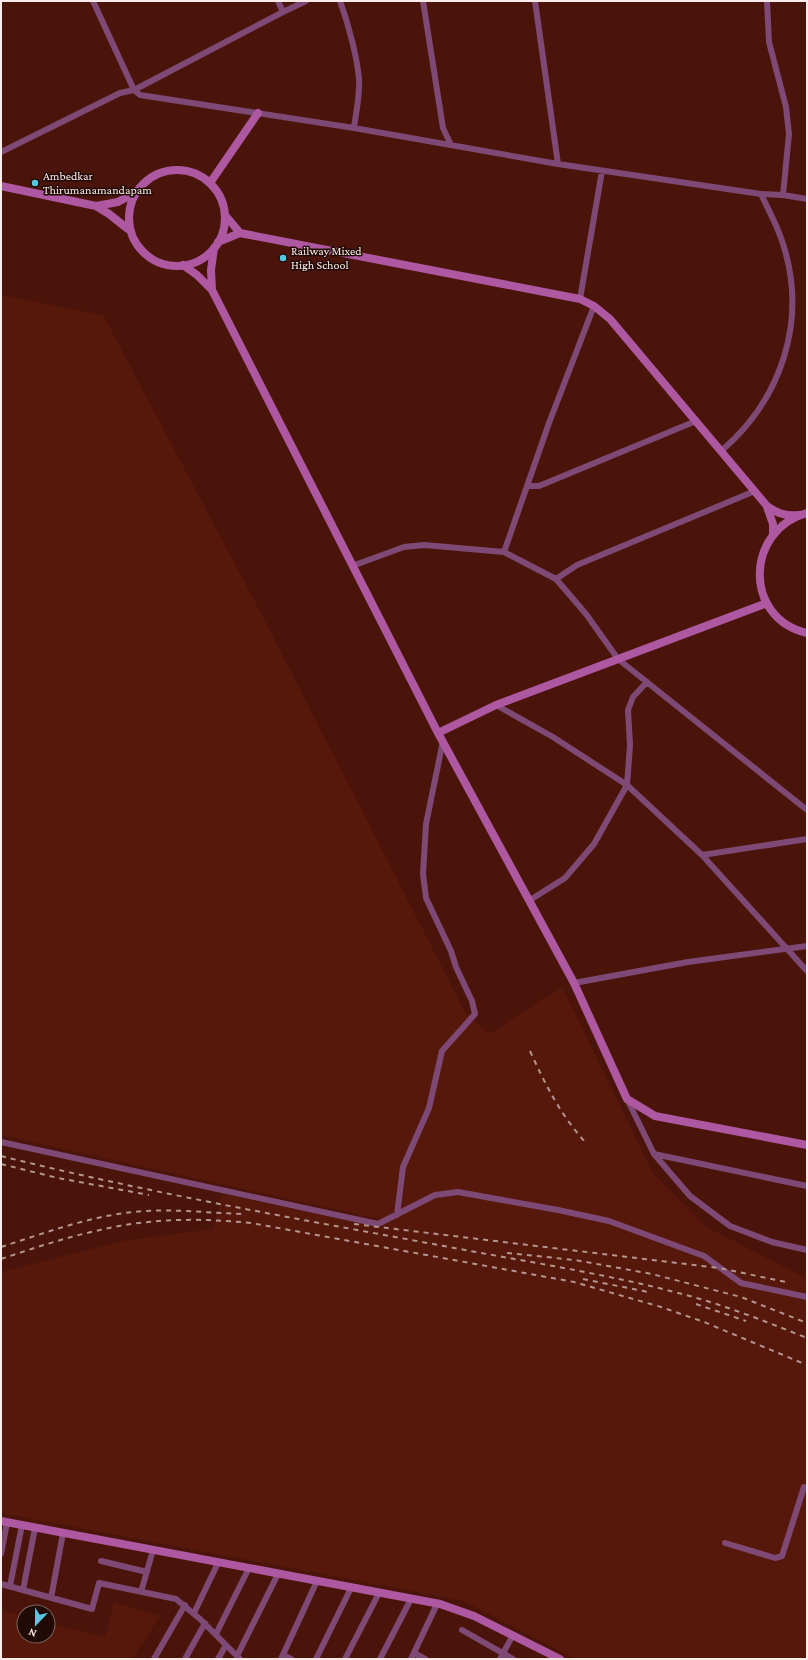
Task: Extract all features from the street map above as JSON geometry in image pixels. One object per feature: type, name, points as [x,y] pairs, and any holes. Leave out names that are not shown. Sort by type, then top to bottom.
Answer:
[{"type":"street","points":[[93,1],[134,90],[140,94],[354,128],[602,171],[761,194],[783,195],[807,199]]},
{"type":"street","points":[[278,1],[283,12]]},
{"type":"street","points":[[1,152],[120,93],[134,90],[306,1]]},
{"type":"street","points":[[340,1],[347,18],[359,79],[354,128]]},
{"type":"street","points":[[423,1],[443,128],[451,145]]},
{"type":"street","points":[[535,1],[558,164]]},
{"type":"street","points":[[767,1],[769,42],[786,107],[789,134],[783,195]]},
{"type":"street","points":[[210,183],[258,113]]},
{"type":"street","points":[[96,206],[118,202],[135,192],[150,177],[170,170],[192,172],[210,183],[219,194],[225,215],[224,229],[216,245],[211,270],[212,290]]},
{"type":"street","points":[[580,299],[602,171]]},
{"type":"street","points":[[1,186],[96,206],[128,229],[138,247],[149,257],[161,263],[183,265],[203,258],[216,245],[240,233],[580,299],[594,306],[610,319],[767,506],[775,512],[785,516],[807,513]]},
{"type":"street","points":[[128,229],[130,206],[135,192]]},
{"type":"street","points":[[721,450],[740,434],[761,407],[771,388],[787,346],[792,316],[792,289],[783,244],[761,194]]},
{"type":"street","points":[[225,215],[240,233]]},
{"type":"street","points":[[183,265],[197,275],[212,290],[438,732],[574,983],[626,1099],[654,1154],[690,1196],[730,1226],[772,1242],[807,1250]]},
{"type":"street","points":[[504,552],[549,423],[594,306]]},
{"type":"street","points":[[528,486],[539,486],[696,421]]},
{"type":"street","points":[[556,579],[577,565],[755,491]]},
{"type":"street","points":[[767,506],[773,524],[773,534]]},
{"type":"street","points":[[799,515],[784,523],[773,534],[764,548],[759,567],[761,588],[767,603],[782,621],[796,630],[807,633]]},
{"type":"street","points":[[352,566],[404,547],[424,545],[504,552],[556,579],[586,614],[618,659],[807,810]]},
{"type":"street","points":[[438,732],[496,705],[767,603]]},
{"type":"street","points":[[530,900],[565,878],[594,844],[627,785],[630,745],[628,710],[633,697],[647,682]]},
{"type":"street","points":[[496,705],[553,738],[627,785],[702,855],[807,971]]},
{"type":"street","points":[[397,1215],[402,1167],[429,1108],[442,1051],[475,1014],[472,1001],[456,968],[451,951],[426,898],[423,874],[426,824],[443,741]]},
{"type":"street","points":[[702,855],[807,839]]},
{"type":"street","points":[[574,983],[688,962],[788,950],[807,946]]},
{"type":"street","points":[[626,1099],[655,1116],[807,1145]]},
{"type":"street","points":[[1,1142],[367,1223],[378,1224],[435,1195],[458,1192],[558,1210],[610,1221],[704,1256],[741,1283],[807,1297]]},
{"type":"street","points":[[654,1154],[807,1186]]},
{"type":"street","points":[[726,1543],[775,1558],[782,1556],[804,1487]]},
{"type":"street","points":[[1,1554],[4,1522],[22,1525],[438,1604],[474,1616],[560,1659]]},
{"type":"street","points":[[10,1586],[22,1525]]},
{"type":"street","points":[[23,1590],[35,1528]]},
{"type":"street","points":[[51,1598],[63,1533]]},
{"type":"street","points":[[141,1592],[153,1550]]},
{"type":"street","points":[[101,1561],[147,1572]]},
{"type":"street","points":[[194,1613],[218,1563]]},
{"type":"street","points":[[216,1634],[249,1568]]},
{"type":"street","points":[[1,1584],[92,1609],[98,1583],[176,1599],[194,1613],[239,1657],[278,1574]]},
{"type":"street","points":[[291,1659],[282,1657],[317,1581]]},
{"type":"street","points":[[316,1659],[350,1588]]},
{"type":"street","points":[[345,1659],[379,1593]]},
{"type":"street","points":[[380,1659],[411,1599]]},
{"type":"street","points":[[411,1659],[438,1604]]},
{"type":"street","points":[[154,1659],[185,1606]]},
{"type":"street","points":[[185,1659],[205,1624]]},
{"type":"street","points":[[462,1630],[502,1656],[513,1659]]},
{"type":"street","points":[[502,1656],[513,1636]]},
{"type":"street","points":[[218,1659],[226,1645]]},
{"type":"street","points":[[414,1653],[425,1659]]},
{"type":"shaded area","points":[[1,295],[103,315],[266,623],[466,1014],[489,1034],[562,987],[653,1173],[705,1226],[807,1279],[807,1659],[575,1659],[464,1601],[1,1513],[1,1272],[123,1241],[213,1229],[222,1194],[375,1226],[379,1219],[1,1135]]},
{"type":"shaded area","points":[[114,1602],[160,1616],[132,1659],[1,1659],[1,1610],[16,1614],[16,1644],[56,1644],[56,1625],[105,1637]]},
{"type":"railway","points":[[530,1051],[542,1076],[569,1123],[587,1144]]},
{"type":"railway","points":[[1,1156],[112,1182],[224,1205],[627,1281],[717,1304],[807,1338]]},
{"type":"railway","points":[[1,1164],[58,1178],[149,1195]]},
{"type":"railway","points":[[1,1247],[50,1231],[116,1214],[147,1211],[243,1214]]},
{"type":"railway","points":[[1,1259],[75,1236],[138,1223],[176,1220],[213,1220],[251,1223],[574,1282],[661,1307],[704,1322],[807,1365]]},
{"type":"railway","points":[[354,1224],[719,1268],[786,1282]]},
{"type":"railway","points":[[507,1253],[575,1260],[652,1274],[741,1297],[807,1323]]},
{"type":"railway","points":[[583,1279],[648,1292]]},
{"type":"railway","points":[[696,1304],[746,1321]]},
{"type":"place","name":"Ambedkar Thirumanamandapam","points":[[35,183]]},
{"type":"place","name":"Railway Mixed High School","points":[[283,258]]}]
